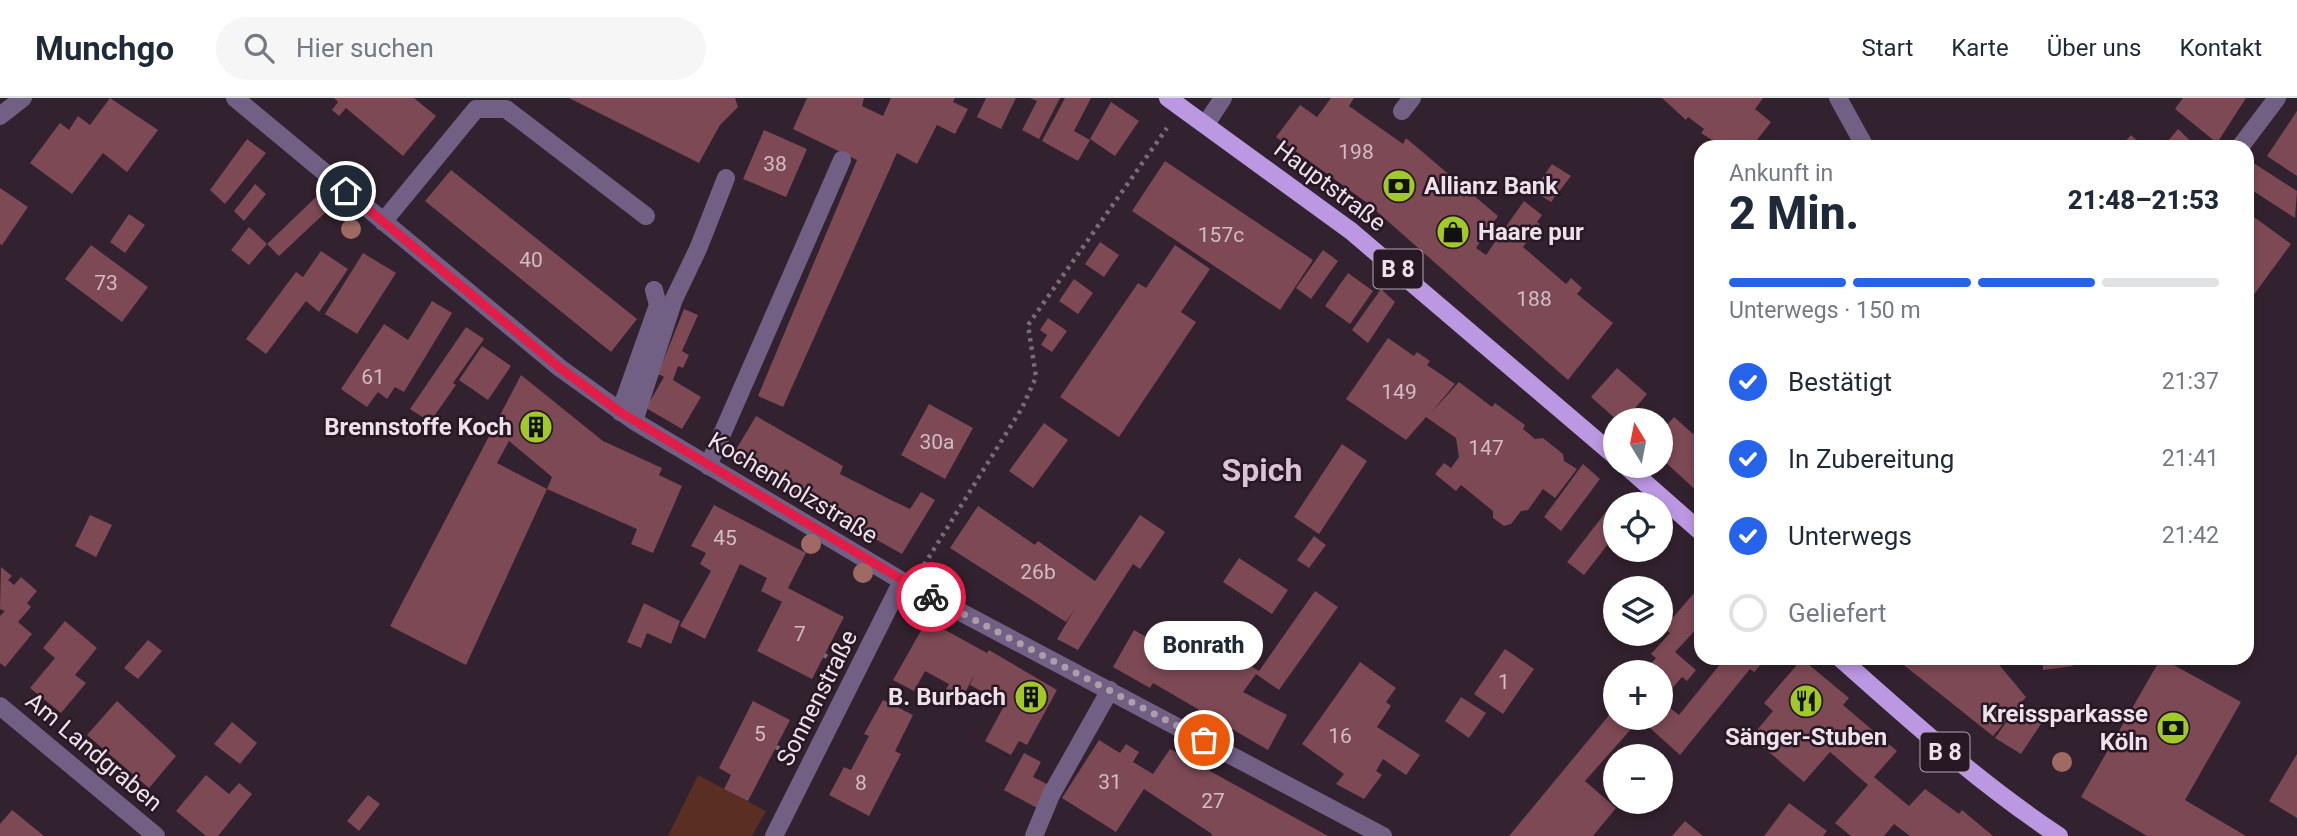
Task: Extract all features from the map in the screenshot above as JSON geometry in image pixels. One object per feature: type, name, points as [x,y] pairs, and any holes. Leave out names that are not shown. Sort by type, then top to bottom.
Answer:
[{"type":"main road","name":"Hauptstraße","points":[[1175,103],[1381,255],[1603,446]]},
{"type":"main road","points":[[1640,478],[1694,526]]},
{"type":"main road","name":"B 8","points":[[1848,665],[1949,756],[2000,797],[2059,836]]},
{"type":"street","points":[[0,116],[23,98]]},
{"type":"street","name":"Kochenholzstraße","points":[[235,98],[560,368],[627,417],[902,581],[1383,836]]},
{"type":"street","points":[[1206,124],[1223,98]]},
{"type":"street","points":[[1839,98],[1861,140]]},
{"type":"street","points":[[2245,140],[2277,98]]},
{"type":"street","points":[[383,222],[475,109],[490,108],[506,108],[646,216]]},
{"type":"street","points":[[708,466],[842,160]]},
{"type":"street","points":[[627,417],[726,178]]},
{"type":"street","points":[[627,417],[659,305],[654,290]]},
{"type":"street","name":"Sonnenstraße","points":[[774,836],[902,581]]},
{"type":"street","points":[[1034,836],[1051,794],[1110,690]]},
{"type":"street","name":"Am Landgraben","points":[[0,706],[156,836]]},
{"type":"path","points":[[902,581],[921,570],[1022,408],[1036,377],[1028,325],[1175,103]]},
{"type":"shaded area","points":[[698,775],[766,811],[752,836],[668,836]]},
{"type":"building","points":[[110,98],[158,130],[127,172],[103,153],[72,194],[30,163],[60,123],[69,130],[78,116],[90,125]]},
{"type":"building","points":[[334,98],[414,98],[436,116],[403,156],[346,108],[339,116],[332,110],[338,102]]},
{"type":"building","points":[[569,98],[735,98],[738,107],[720,125],[699,163]]},
{"type":"building","points":[[807,98],[864,98],[862,106],[883,116],[891,98],[955,98],[953,102],[968,109],[955,134],[937,125],[917,164],[897,153],[783,407],[758,396],[857,160],[793,129]]},
{"type":"building","points":[[986,98],[1016,98],[1001,129],[977,117]]},
{"type":"building","points":[[1030,98],[1060,98],[1039,139],[1022,130],[1037,101]]},
{"type":"building","points":[[1065,98],[1091,98],[1074,131],[1090,140],[1078,161],[1042,141]]},
{"type":"building","points":[[1331,98],[1354,98],[1349,106],[1403,144],[1406,138],[1498,216],[1476,248],[1486,255],[1524,201],[1542,215],[1537,222],[1540,224],[1523,247],[1566,284],[1571,278],[1582,288],[1577,294],[1613,323],[1568,380],[1366,202],[1276,137],[1300,105],[1317,117]]},
{"type":"building","points":[[1662,98],[1763,98],[1755,109],[1771,122],[1757,140],[1712,140],[1701,133],[1704,129],[1688,117],[1686,120]]},
{"type":"building","points":[[2183,98],[2246,98],[2219,140],[2213,140],[2175,109]]},
{"type":"building","points":[[1111,102],[1139,121],[1115,156],[1090,139]]},
{"type":"building","points":[[2297,111],[2297,176],[2267,156]]},
{"type":"building","points":[[2178,129],[2190,140],[2169,140]]},
{"type":"building","points":[[764,130],[807,149],[786,197],[743,179]]},
{"type":"building","points":[[247,139],[266,153],[225,204],[210,190]]},
{"type":"building","points":[[1165,161],[1313,260],[1280,310],[1132,211]]},
{"type":"building","points":[[2254,163],[2297,191],[2295,218],[2254,192]]},
{"type":"building","points":[[1552,164],[1571,176],[1551,202],[1533,191]]},
{"type":"building","points":[[451,170],[637,319],[611,352],[425,201]]},
{"type":"building","points":[[255,184],[266,194],[244,221],[234,211]]},
{"type":"building","points":[[0,188],[28,207],[2,245],[0,244]]},
{"type":"building","points":[[316,197],[328,210],[279,256],[267,244]]},
{"type":"building","points":[[129,214],[145,225],[125,253],[110,242]]},
{"type":"building","points":[[2254,217],[2291,244],[2254,294]]},
{"type":"building","points":[[249,227],[267,244],[249,265],[231,250]]},
{"type":"building","points":[[1100,242],[1119,255],[1104,277],[1085,264]]},
{"type":"building","points":[[91,245],[148,287],[122,322],[65,279]]},
{"type":"building","points":[[1175,245],[1210,269],[1181,312],[1196,322],[1119,437],[1060,397],[1138,283],[1146,288]]},
{"type":"building","points":[[1323,250],[1338,261],[1311,299],[1296,288]]},
{"type":"building","points":[[321,251],[348,269],[319,312],[306,301],[266,354],[246,339],[296,272],[303,277]]},
{"type":"building","points":[[363,253],[396,273],[357,334],[325,314]]},
{"type":"building","points":[[1348,273],[1373,291],[1350,324],[1325,306]]},
{"type":"building","points":[[1074,279],[1093,293],[1078,314],[1059,301]]},
{"type":"building","points":[[1381,289],[1395,302],[1368,343],[1352,330]]},
{"type":"building","points":[[432,301],[452,313],[404,392],[395,387],[387,399],[378,392],[367,407],[341,389],[384,324],[408,340]]},
{"type":"building","points":[[684,309],[698,315],[682,351],[689,355],[683,368],[678,366],[673,380],[701,397],[682,429],[646,408],[664,377],[658,374]]},
{"type":"building","points":[[1048,318],[1067,331],[1052,352],[1041,345],[1047,335],[1040,330]]},
{"type":"building","points":[[466,327],[484,339],[430,422],[410,409]]},
{"type":"building","points":[[1388,338],[1414,356],[1417,352],[1430,361],[1427,365],[1455,384],[1429,415],[1459,382],[1492,407],[1495,403],[1525,425],[1523,429],[1535,439],[1543,438],[1563,454],[1564,461],[1577,469],[1555,498],[1543,489],[1528,510],[1521,511],[1511,524],[1504,526],[1493,518],[1493,511],[1461,485],[1456,491],[1435,474],[1444,463],[1451,468],[1459,457],[1456,438],[1426,417],[1406,440],[1346,399]]},
{"type":"building","points":[[482,346],[511,366],[488,400],[459,380]]},
{"type":"building","points":[[1617,368],[1647,394],[1635,408],[1603,408],[1591,397]]},
{"type":"building","points":[[521,375],[603,441],[662,468],[659,475],[682,486],[653,553],[631,544],[637,529],[547,489],[466,665],[390,626]],"holes":[[[509,441],[552,477],[547,489],[497,463]]]},
{"type":"building","points":[[929,404],[973,428],[945,479],[901,455]]},
{"type":"building","points":[[756,416],[843,466],[840,474],[910,509],[921,492],[935,500],[902,554],[731,458]]},
{"type":"building","points":[[1674,417],[1694,433],[1694,489],[1673,469]]},
{"type":"building","points":[[1044,423],[1068,440],[1033,488],[1009,471]]},
{"type":"building","points":[[1342,444],[1367,461],[1319,534],[1294,517]]},
{"type":"building","points":[[1583,464],[1600,479],[1561,531],[1544,517]]},
{"type":"building","points":[[714,505],[806,553],[788,588],[844,617],[812,679],[757,651],[782,602],[761,591],[767,578],[740,564],[705,639],[680,626],[711,571],[700,564],[706,553],[691,546]]},
{"type":"building","points":[[978,506],[1035,545],[1038,541],[1095,581],[1140,515],[1165,532],[1140,569],[1133,564],[1078,650],[1057,639],[1076,607],[1066,622],[950,548]]},
{"type":"building","points":[[90,515],[112,525],[96,557],[75,546]]},
{"type":"building","points":[[1603,516],[1603,550],[1584,575],[1567,562]]},
{"type":"building","points":[[1314,536],[1326,545],[1309,568],[1297,560]]},
{"type":"building","points":[[1239,558],[1288,590],[1272,614],[1223,582]]},
{"type":"building","points":[[1,567],[12,576],[8,580],[14,585],[21,577],[37,591],[27,603],[31,607],[18,622],[32,634],[5,667],[0,663],[0,616],[5,611],[0,609]]},
{"type":"building","points":[[1315,591],[1338,607],[1279,690],[1256,674],[1243,692],[1287,715],[1268,750],[1153,683],[1150,688],[1113,667],[1134,630],[1155,642],[1157,637],[1172,645],[1169,650],[1175,653],[1190,630],[1259,671]]},
{"type":"building","points":[[1694,593],[1694,632],[1675,652],[1696,670],[1687,681],[1682,677],[1673,687],[1673,660],[1654,660],[1656,658],[1651,654],[1658,646],[1673,646],[1673,618]]},
{"type":"building","points":[[644,603],[680,621],[671,644],[647,633],[641,648],[627,642]]},
{"type":"building","points":[[927,620],[987,653],[989,650],[1057,690],[1027,745],[1019,741],[1011,755],[985,741],[1005,704],[970,685],[975,674],[961,700],[945,691],[949,684],[925,671],[914,691],[893,680]]},
{"type":"building","points":[[65,621],[97,648],[75,675],[86,683],[61,713],[30,688],[55,658],[43,648]]},
{"type":"building","points":[[148,640],[162,651],[138,679],[124,668]]},
{"type":"building","points":[[1505,649],[1534,669],[1503,714],[1474,694]]},
{"type":"building","points":[[1360,662],[1396,688],[1386,702],[1391,706],[1377,727],[1420,755],[1406,775],[1383,759],[1376,771],[1382,775],[1364,799],[1336,784],[1344,774],[1302,744]]},
{"type":"building","points":[[1719,665],[1760,665],[1754,672],[1750,669],[1680,755],[1673,749],[1673,744],[1668,744],[1652,730],[1673,730],[1673,710],[1679,715]]},
{"type":"building","points":[[1797,665],[1809,665],[1849,698],[1843,705],[1897,751],[1874,777],[1909,806],[1925,789],[1959,814],[1962,810],[1993,836],[1910,836],[1894,824],[1884,836],[1851,836],[1835,823],[1868,785],[1830,752],[1804,782],[1751,737],[1773,711],[1764,703]]},
{"type":"building","points":[[1904,665],[1999,665],[2026,697],[1993,736]]},
{"type":"building","points":[[2043,665],[2073,665],[2073,666],[2043,670]]},
{"type":"building","name":"Kreissparkasse Köln","points":[[2157,665],[2174,665],[2241,702],[2185,800],[2246,836],[2147,836],[2081,797]]},
{"type":"building","points":[[1461,697],[1486,713],[1469,738],[1445,721]]},
{"type":"building","points":[[883,700],[913,715],[895,751],[901,754],[869,816],[829,795],[844,767],[851,770],[869,736],[864,734]]},
{"type":"building","points":[[117,701],[176,756],[149,788],[87,735]]},
{"type":"building","points":[[753,701],[790,720],[748,801],[724,789],[731,775],[719,768]]},
{"type":"building","points":[[2019,704],[2043,721],[2021,754],[1995,738]]},
{"type":"building","points":[[232,722],[257,743],[240,764],[214,744]]},
{"type":"building","points":[[1603,722],[1603,730],[1630,730],[1618,744],[1603,744],[1603,761],[1585,781],[1603,797],[1603,814],[1611,814],[1593,836],[1509,836]]},
{"type":"building","points":[[1099,740],[1120,753],[1126,744],[1139,752],[1133,762],[1153,774],[1170,749],[1328,836],[1211,836],[1212,834],[1144,789],[1116,832],[1062,798]]},
{"type":"building","points":[[1024,753],[1041,762],[1033,777],[1049,785],[1037,808],[1004,790]]},
{"type":"building","points":[[2297,754],[2297,818],[2269,801]]},
{"type":"building","points":[[206,775],[229,794],[239,783],[252,794],[218,836],[206,836],[176,811]]},
{"type":"building","points":[[368,795],[380,804],[359,831],[347,821]]},
{"type":"building","points":[[1789,803],[1827,831],[1823,836],[1764,836]]},
{"type":"building","points":[[12,810],[44,836],[0,836],[0,824]]},
{"type":"building","points":[[1685,821],[1703,836],[1672,836]]},
{"type":"way so far","points":[[931,597],[1204,740]]},
{"type":"place","name":"Allianz Bank","points":[[1399,186]]},
{"type":"place","name":"Haare pur","points":[[1453,232]]},
{"type":"place","name":"Brennstoffe Koch","points":[[536,427]]},
{"type":"place","name":"B. Burbach","points":[[1031,697]]},
{"type":"place","name":"Sänger-Stuben","points":[[1806,701]]},
{"type":"place","name":"Kreissparkasse Köln","points":[[2173,728]]},
{"type":"place","name":"Bonrath","points":[[1204,740]]},
{"type":"district","name":"Spich","points":[[1262,470]]},
{"type":"route","points":[[346,191],[560,368],[620,412],[931,597]]}]
